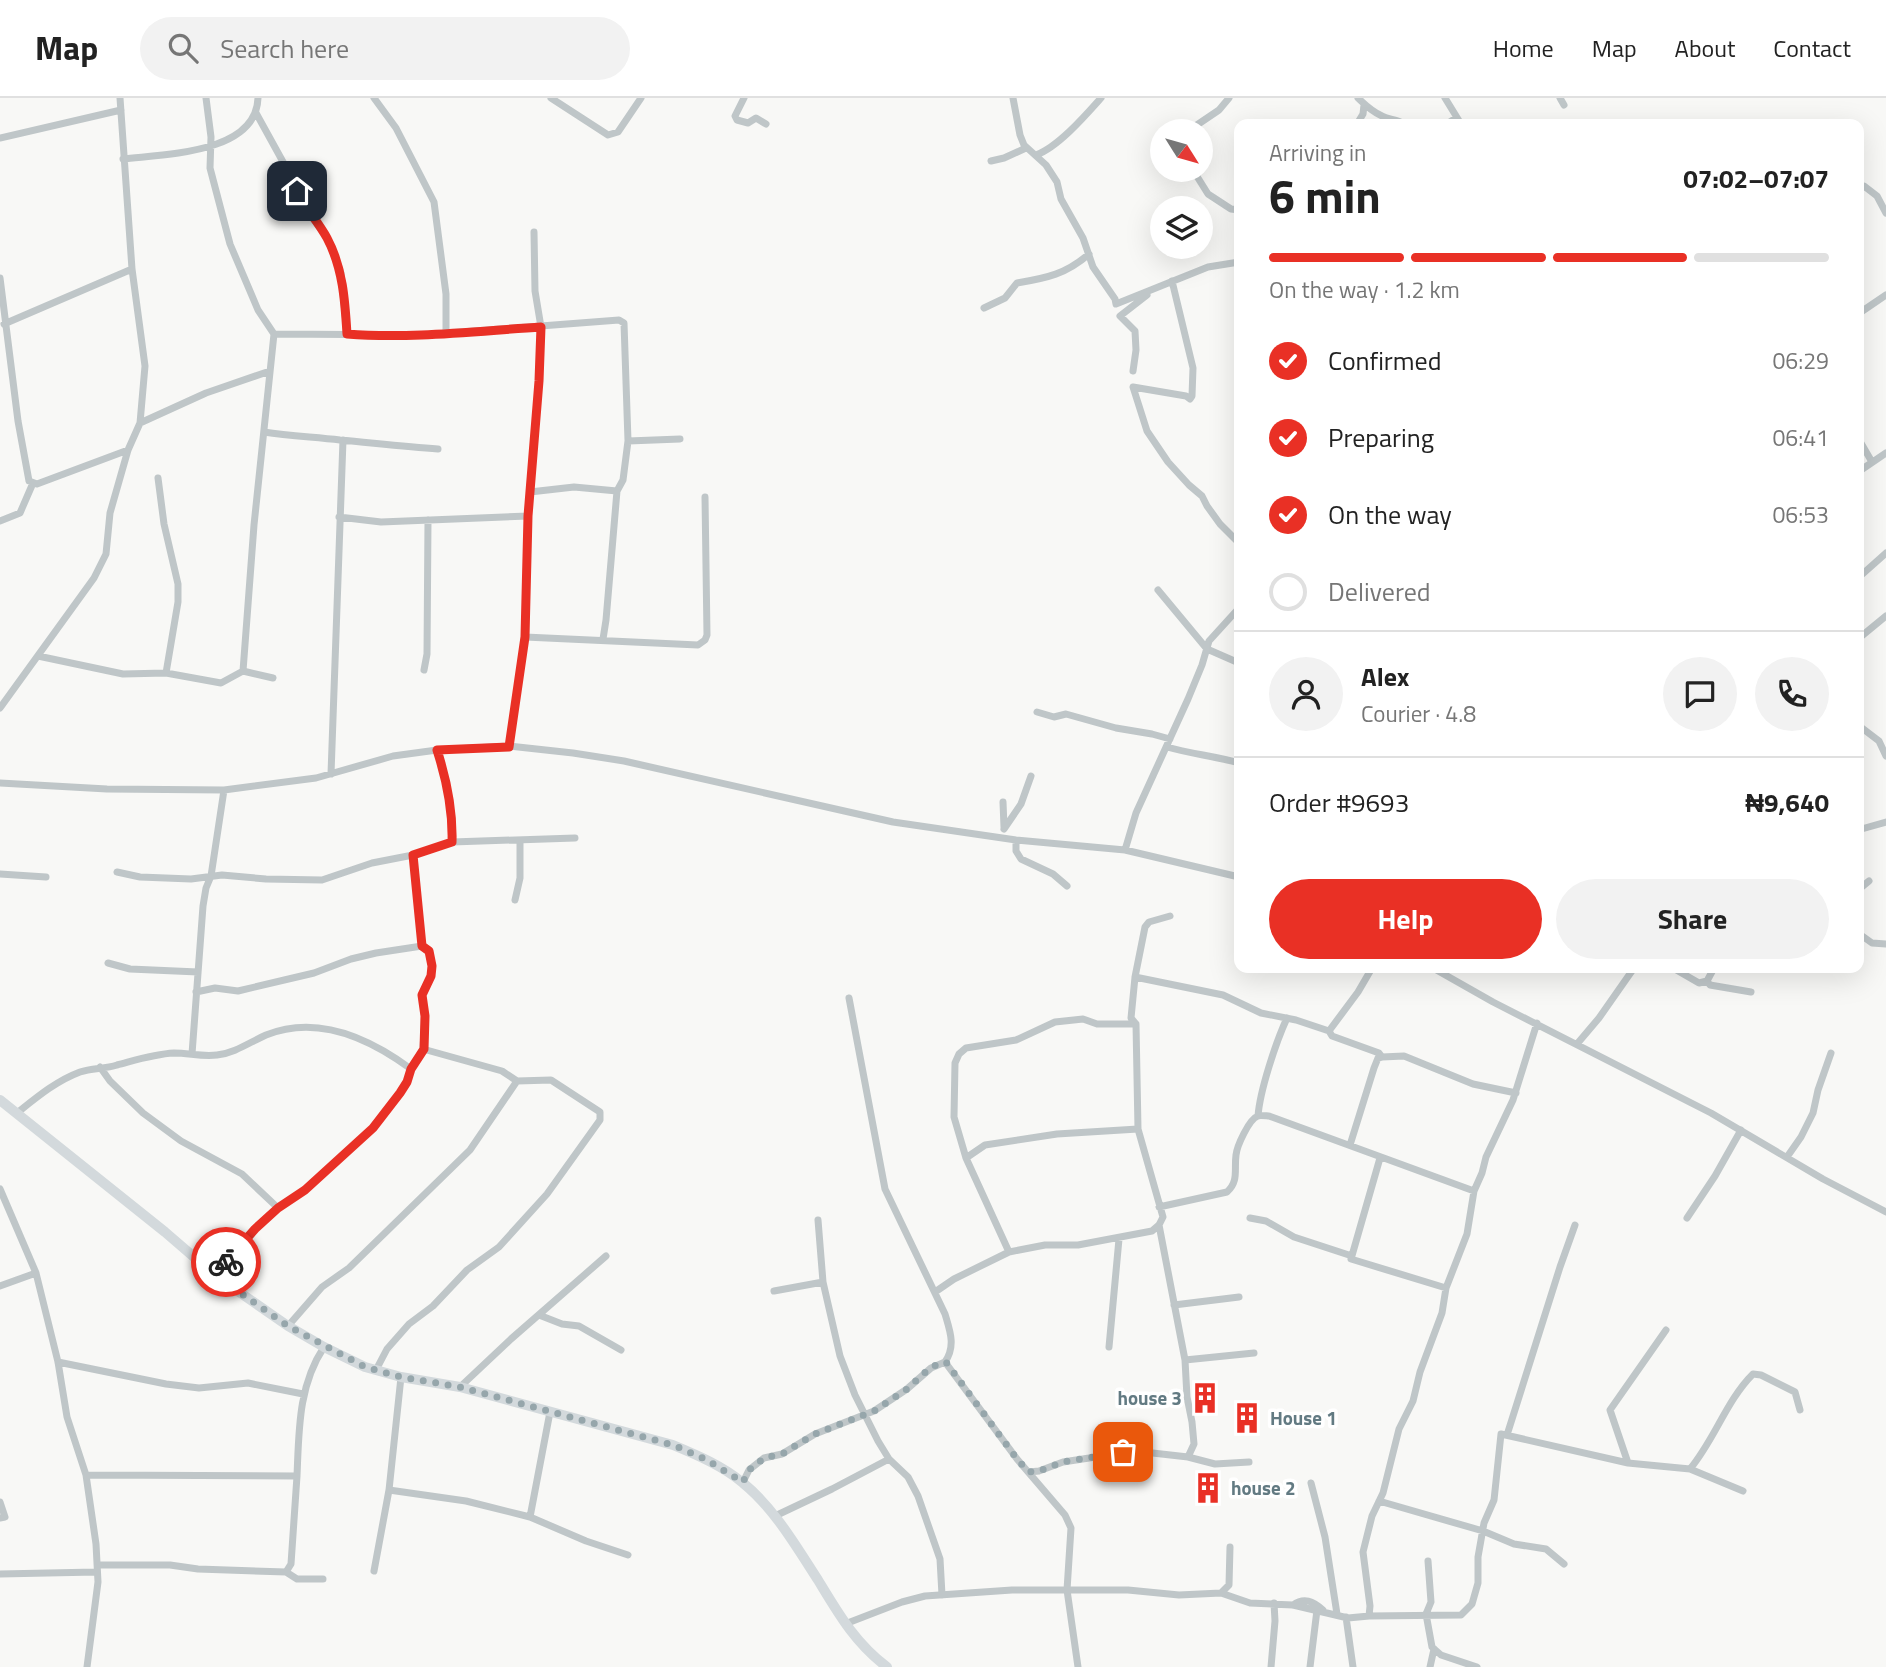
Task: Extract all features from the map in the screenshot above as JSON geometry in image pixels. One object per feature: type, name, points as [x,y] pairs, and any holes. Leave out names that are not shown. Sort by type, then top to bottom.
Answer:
[{"type":"street","points":[[0,708],[94,578],[106,554],[110,513],[128,450],[140,423],[145,366],[132,269],[120,98]]},
{"type":"street","points":[[206,98],[211,148],[210,168],[230,244],[258,310],[274,334],[254,525],[243,671]]},
{"type":"street","points":[[123,159],[211,148],[245,130],[256,113],[258,98]]},
{"type":"street","points":[[374,98],[396,128],[434,202],[446,294],[446,332]]},
{"type":"street","points":[[551,98],[608,135],[618,132],[641,98]]},
{"type":"street","points":[[744,98],[735,116],[737,120],[748,123],[756,118],[766,124]]},
{"type":"street","points":[[1013,98],[1020,135],[1026,148],[1046,165],[1057,182],[1061,199],[1094,267],[1116,304],[1208,267],[1234,263]]},
{"type":"street","points":[[1036,155],[1047,151],[1077,125],[1101,98]]},
{"type":"street","points":[[1206,119],[1219,110],[1229,98]]},
{"type":"street","points":[[1358,98],[1364,105],[1391,119]]},
{"type":"street","points":[[1445,98],[1458,119]]},
{"type":"street","points":[[1360,119],[1364,105]]},
{"type":"street","points":[[0,137],[121,110]]},
{"type":"street","points":[[256,113],[300,198],[332,250],[341,273],[347,334]]},
{"type":"street","points":[[0,137],[61,122]]},
{"type":"street","points":[[991,161],[1026,148]]},
{"type":"street","points":[[1046,165],[1047,151]]},
{"type":"street","points":[[1200,182],[1208,194],[1234,209]]},
{"type":"street","points":[[1864,186],[1872,191],[1886,213]]},
{"type":"street","points":[[509,747],[525,637],[528,516],[539,381],[541,327],[535,291],[534,232]]},
{"type":"street","points":[[984,308],[1005,298],[1017,282],[1044,279],[1073,268],[1089,254]]},
{"type":"street","points":[[4,324],[132,269]]},
{"type":"street","points":[[0,278],[4,324],[29,481],[37,484],[128,450]]},
{"type":"street","points":[[1169,283],[1193,368],[1192,396],[1190,399],[1186,396],[1133,387],[1147,431],[1168,462],[1202,495],[1220,524],[1234,538]]},
{"type":"street","points":[[1133,371],[1135,331],[1120,316],[1138,301],[1169,283]]},
{"type":"street","points":[[1864,310],[1886,295]]},
{"type":"street","points":[[274,334],[347,334],[377,337],[619,320],[624,323],[628,441],[623,480],[617,491],[603,639]]},
{"type":"street","points":[[140,423],[206,393],[270,371]]},
{"type":"street","points":[[264,432],[297,438],[439,449]]},
{"type":"street","points":[[628,441],[680,439]]},
{"type":"street","points":[[331,774],[343,440]]},
{"type":"street","points":[[1864,448],[1872,462]]},
{"type":"street","points":[[1864,468],[1886,453]]},
{"type":"street","points":[[158,478],[164,524],[178,584],[178,603],[166,673]]},
{"type":"street","points":[[0,522],[19,513],[33,483]]},
{"type":"street","points":[[530,492],[574,487],[617,491]]},
{"type":"street","points":[[525,637],[698,645],[705,640],[705,497]]},
{"type":"street","points":[[339,517],[381,522],[528,516]]},
{"type":"street","points":[[424,670],[427,654],[428,520]]},
{"type":"street","points":[[1864,573],[1886,553]]},
{"type":"street","points":[[1158,590],[1207,649],[1234,661]]},
{"type":"street","points":[[1125,850],[1136,813],[1188,699],[1209,641],[1234,614]]},
{"type":"street","points":[[1864,634],[1886,616]]},
{"type":"street","points":[[38,656],[123,674],[166,673],[220,683],[243,671],[273,678]]},
{"type":"street","points":[[1037,712],[1054,717],[1066,714],[1116,728],[1152,734],[1191,754],[1207,754],[1234,762]]},
{"type":"street","points":[[1864,730],[1879,741],[1886,756]]},
{"type":"street","points":[[0,783],[107,789],[224,790],[316,778],[393,756],[437,750],[509,747],[573,752],[624,761],[893,822],[1004,838],[1125,850],[1234,876]]},
{"type":"street","points":[[437,750],[445,775],[453,819],[452,842]]},
{"type":"street","points":[[1004,829],[1021,804],[1031,776]]},
{"type":"street","points":[[192,1054],[203,906],[211,876],[224,790]]},
{"type":"street","points":[[1003,802],[1004,838]]},
{"type":"street","points":[[1864,828],[1886,822]]},
{"type":"street","points":[[117,872],[139,877],[191,879],[211,876],[322,880],[452,842],[520,842],[575,838]]},
{"type":"street","points":[[1016,839],[1016,851],[1021,859],[1052,874],[1067,886]]},
{"type":"street","points":[[515,900],[520,878],[520,842]]},
{"type":"street","points":[[413,855],[422,946]]},
{"type":"street","points":[[0,874],[46,877]]},
{"type":"street","points":[[1864,885],[1869,881]]},
{"type":"street","points":[[935,1292],[954,1279],[1009,1252],[1045,1245],[1078,1245],[1119,1239],[1152,1231],[1159,1226],[1163,1217],[1138,1129],[1136,1024],[1131,1018],[1135,977],[1145,927],[1149,922],[1170,916]]},
{"type":"street","points":[[1864,937],[1872,943],[1886,944]]},
{"type":"street","points":[[196,992],[215,988],[238,991],[314,973],[351,959],[422,946],[429,951],[432,966],[431,976],[422,995],[425,1016],[424,1049],[400,1093],[373,1128],[305,1190],[278,1208],[255,1229],[216,1276]]},
{"type":"street","points":[[108,963],[130,969],[198,972]]},
{"type":"street","points":[[1329,1031],[1369,973]]},
{"type":"street","points":[[1442,973],[1741,1130],[1886,1212]]},
{"type":"street","points":[[1577,1044],[1630,973]]},
{"type":"street","points":[[1682,973],[1699,983],[1707,981],[1711,973]]},
{"type":"street","points":[[1135,977],[1223,995],[1261,1013],[1329,1031],[1332,1036],[1374,1050],[1382,1057]]},
{"type":"street","points":[[1707,981],[1710,985],[1751,992]]},
{"type":"street","points":[[743,1482],[749,1470],[764,1458],[782,1454],[815,1434],[865,1415],[907,1389],[931,1367],[946,1362],[951,1350],[951,1335],[945,1314],[884,1189],[849,998]]},
{"type":"street","points":[[1258,1116],[1259,1102],[1279,1034],[1287,1018]]},
{"type":"street","points":[[1009,1252],[966,1158],[954,1118],[955,1063],[958,1054],[966,1048],[1016,1040],[1055,1022],[1066,1020],[1083,1019],[1097,1024],[1136,1024]]},
{"type":"street","points":[[1368,1616],[1370,1606],[1363,1552],[1372,1516],[1390,1471],[1399,1429],[1413,1401],[1420,1372],[1442,1313],[1446,1288],[1467,1234],[1474,1191],[1486,1157],[1516,1093],[1536,1023]]},
{"type":"street","points":[[17,1113],[41,1093],[80,1072],[152,1055],[223,1055],[267,1035],[317,1026],[367,1041],[411,1069]]},
{"type":"street","points":[[376,1370],[387,1349],[409,1324],[433,1306],[467,1269],[499,1247],[547,1194],[600,1120],[600,1112],[557,1083],[546,1079],[517,1081],[502,1071],[424,1049]]},
{"type":"street","points":[[1787,1157],[1813,1113],[1831,1053]]},
{"type":"street","points":[[1350,1145],[1376,1062],[1382,1057],[1404,1056],[1474,1084],[1516,1093]]},
{"type":"street","points":[[100,1067],[110,1082],[143,1113],[181,1141],[242,1174],[278,1208]]},
{"type":"street","points":[[288,1326],[322,1287],[349,1268],[470,1150],[517,1081]]},
{"type":"street","points":[[0,1100],[216,1276],[288,1326],[324,1347],[365,1367],[401,1377],[460,1387],[673,1445],[705,1459],[743,1482],[775,1516],[845,1625],[869,1654],[887,1667]]},
{"type":"street","points":[[1159,1207],[1227,1192],[1234,1186],[1236,1152],[1252,1120],[1258,1116],[1269,1116],[1474,1191]]},
{"type":"street","points":[[966,1158],[985,1145],[1057,1134],[1138,1129]]},
{"type":"street","points":[[1687,1218],[1741,1130]]},
{"type":"street","points":[[1380,1158],[1351,1259],[1446,1288]]},
{"type":"street","points":[[0,1189],[36,1273],[58,1362],[67,1417],[86,1475],[98,1582],[87,1667]]},
{"type":"street","points":[[1250,1218],[1266,1221],[1294,1237],[1352,1256]]},
{"type":"street","points":[[818,1220],[823,1282],[840,1356],[865,1415],[889,1459],[908,1477],[918,1496],[940,1559],[942,1595]]},
{"type":"street","points":[[1507,1435],[1575,1225]]},
{"type":"street","points":[[1159,1226],[1185,1360],[1186,1397],[1194,1444],[1188,1457]]},
{"type":"street","points":[[1109,1347],[1119,1239]]},
{"type":"street","points":[[460,1387],[606,1256]]},
{"type":"street","points":[[0,1286],[36,1273]]},
{"type":"street","points":[[774,1291],[823,1282]]},
{"type":"street","points":[[1174,1305],[1239,1297]]},
{"type":"street","points":[[539,1315],[562,1324],[579,1326],[621,1350]]},
{"type":"street","points":[[1628,1463],[1610,1410],[1666,1330]]},
{"type":"street","points":[[286,1572],[291,1564],[303,1394],[313,1363],[324,1347]]},
{"type":"street","points":[[1185,1360],[1254,1353]]},
{"type":"street","points":[[58,1362],[166,1384],[199,1388],[248,1383],[303,1394]]},
{"type":"street","points":[[946,1362],[1017,1459],[1065,1514],[1071,1528],[1068,1590],[1078,1667]]},
{"type":"street","points":[[1690,1469],[1718,1429],[1739,1388],[1753,1374],[1761,1375],[1795,1392],[1800,1410]]},
{"type":"street","points":[[374,1571],[389,1490],[401,1377]]},
{"type":"street","points":[[530,1517],[550,1412]]},
{"type":"street","points":[[845,1625],[902,1602],[942,1595],[1012,1590],[1128,1590],[1188,1596],[1222,1593],[1250,1603],[1293,1605],[1355,1619],[1368,1616],[1461,1615],[1470,1609],[1478,1583],[1478,1556],[1496,1490],[1501,1434],[1628,1463],[1690,1469],[1743,1491]]},
{"type":"street","points":[[1029,1472],[1063,1462],[1123,1452],[1188,1457],[1215,1464],[1249,1462]]},
{"type":"street","points":[[775,1516],[889,1459]]},
{"type":"street","points":[[86,1475],[297,1476]]},
{"type":"street","points":[[1311,1483],[1325,1537],[1337,1614]]},
{"type":"street","points":[[389,1490],[466,1501],[530,1517],[586,1541],[628,1555]]},
{"type":"street","points":[[0,1499],[5,1517],[0,1518]]},
{"type":"street","points":[[1379,1501],[1483,1531],[1514,1544],[1546,1549],[1564,1564]]},
{"type":"street","points":[[1222,1593],[1229,1585],[1230,1547]]},
{"type":"street","points":[[1428,1561],[1431,1602],[1426,1615],[1431,1643],[1441,1655],[1477,1667]]},
{"type":"street","points":[[0,1574],[170,1565],[198,1569],[286,1572],[297,1579],[323,1579]]},
{"type":"street","points":[[1271,1667],[1274,1603]]},
{"type":"street","points":[[1310,1667],[1320,1610]]},
{"type":"street","points":[[1346,1617],[1353,1667]]},
{"type":"street","points":[[1430,1667],[1434,1649]]},
{"type":"way so far","points":[[226,1262],[216,1276],[288,1326],[365,1367],[401,1377],[460,1387],[673,1445],[705,1459],[743,1482],[749,1470],[764,1458],[782,1454],[815,1434],[874,1411],[907,1389],[931,1367],[946,1362],[1029,1472],[1039,1471],[1052,1464],[1123,1452]]},
{"type":"place","name":"house 3","points":[[1205,1398]]},
{"type":"place","name":"House 1","points":[[1247,1418]]},
{"type":"place","name":"house 2","points":[[1208,1488]]},
{"type":"route","points":[[226,1262],[278,1208],[305,1190],[373,1128],[400,1093],[424,1049],[425,1016],[422,995],[431,976],[431,959],[429,951],[422,946],[413,855],[452,842],[453,819],[445,775],[437,750],[509,747],[525,637],[528,516],[541,327],[377,337],[347,334],[341,273],[327,238],[297,191]]}]
